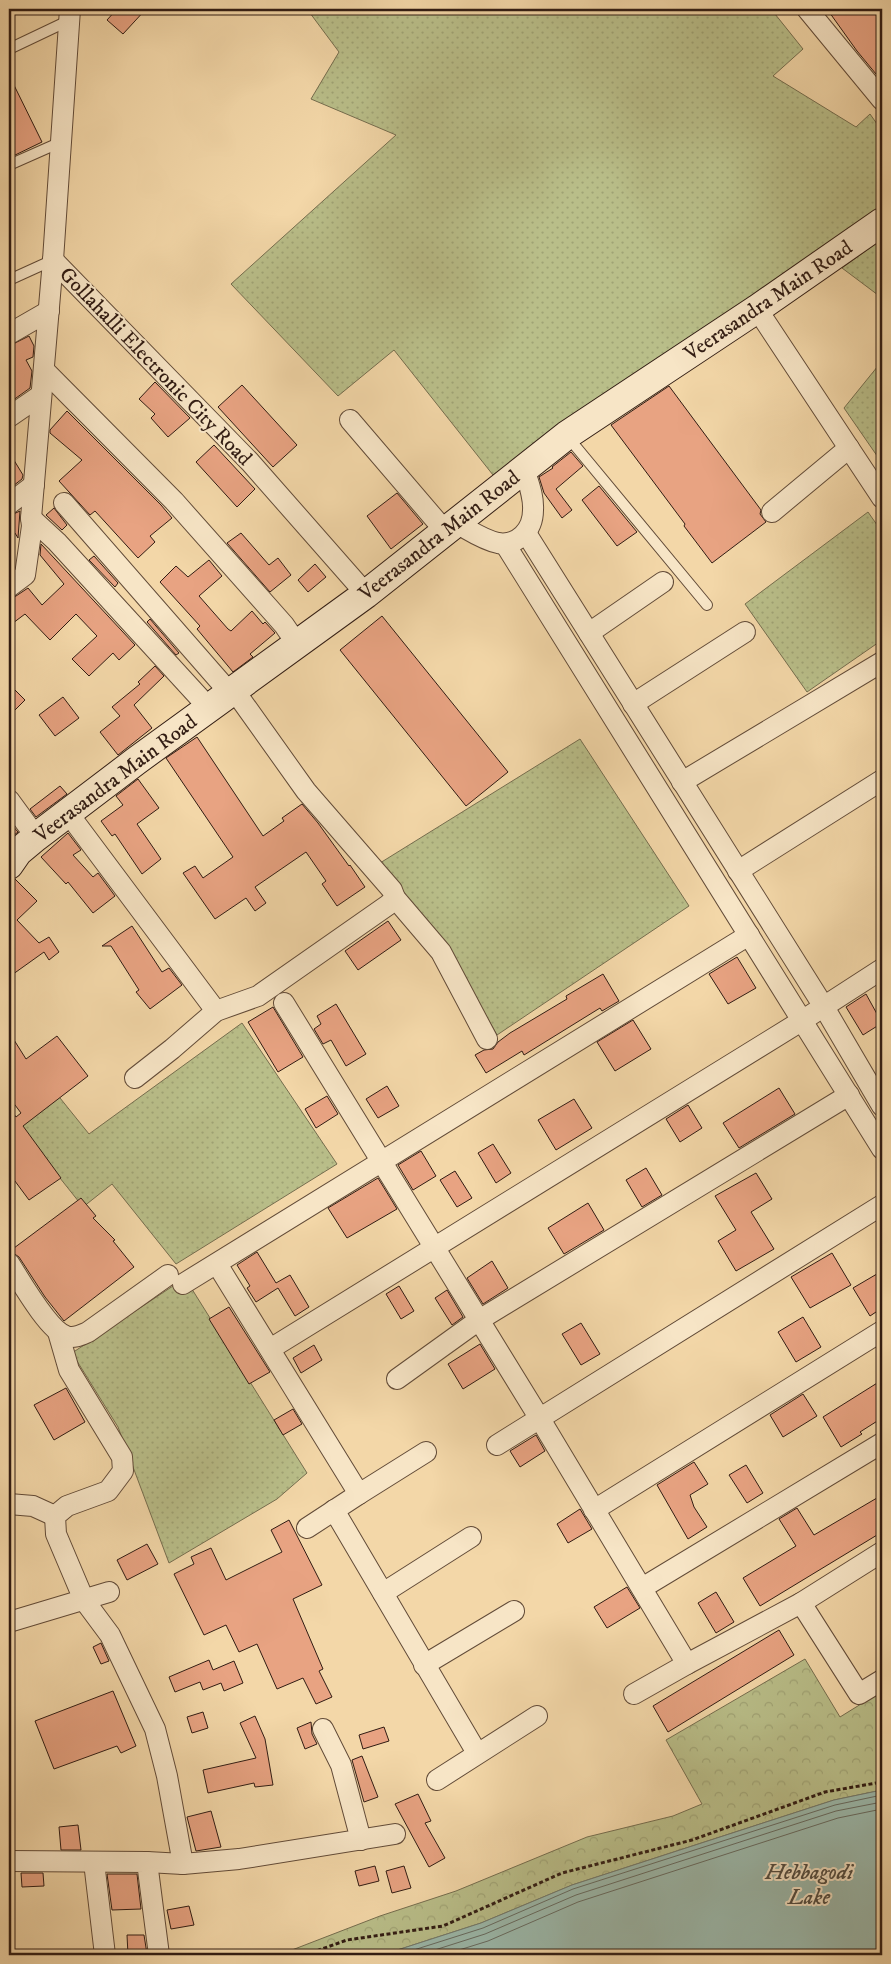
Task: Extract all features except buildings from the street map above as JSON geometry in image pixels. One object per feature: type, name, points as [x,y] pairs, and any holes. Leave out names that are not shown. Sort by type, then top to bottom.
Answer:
[{"type":"street","points":[[807,9],[882,100]]},
{"type":"street","name":"Gollahalli Electronic City Road","points":[[70,14],[53,260],[250,462],[366,594]]},
{"type":"street","name":"Veerasandra Main Road","points":[[9,865],[18,852],[68,813],[136,761],[366,594],[567,435],[757,309],[882,222]]},
{"type":"street","points":[[9,587],[25,575],[32,526],[31,518],[53,260]]},
{"type":"street","points":[[757,309],[882,498]]},
{"type":"street","points":[[9,334],[49,311]]},
{"type":"street","points":[[44,370],[174,501],[277,618],[297,644]]},
{"type":"street","points":[[9,417],[41,394]]},
{"type":"street","points":[[350,420],[450,527],[505,544],[514,543],[526,533],[533,511],[531,490],[524,468]]},
{"type":"street","points":[[772,512],[849,448]]},
{"type":"street","points":[[9,504],[34,485]]},
{"type":"street","points":[[64,503],[224,697],[392,890],[394,898],[441,952],[487,1039]]},
{"type":"street","points":[[31,518],[224,697]]},
{"type":"street","points":[[526,533],[879,1094]]},
{"type":"street","points":[[505,544],[882,1148]]},
{"type":"street","points":[[561,632],[585,626],[663,582]]},
{"type":"street","points":[[633,704],[745,632]]},
{"type":"street","points":[[682,782],[882,662]]},
{"type":"street","points":[[738,871],[882,780]]},
{"type":"street","points":[[9,800],[36,838]]},
{"type":"street","points":[[68,813],[216,1011]]},
{"type":"street","points":[[135,1078],[179,1044],[216,1011],[258,996],[388,905],[394,898]]},
{"type":"street","points":[[9,1263],[46,1320],[58,1332],[68,1337],[79,1336],[175,1280],[218,1264],[749,935]]},
{"type":"street","points":[[270,1349],[824,1007],[882,969]]},
{"type":"street","points":[[284,1003],[540,1419],[687,1664]]},
{"type":"street","points":[[397,1379],[479,1320],[849,1095]]},
{"type":"street","points":[[497,1445],[882,1205]]},
{"type":"street","points":[[218,1264],[359,1494]]},
{"type":"street","points":[[594,1510],[882,1331]]},
{"type":"street","points":[[55,1516],[68,1506],[108,1491],[123,1471],[122,1457],[69,1370],[58,1332]]},
{"type":"street","points":[[642,1588],[882,1442]]},
{"type":"street","points":[[307,1528],[426,1452]]},
{"type":"street","points":[[9,1504],[33,1506],[55,1516]]},
{"type":"street","points":[[334,1510],[477,1754]]},
{"type":"street","points":[[55,1516],[56,1534],[84,1600],[110,1635],[155,1729],[167,1776],[183,1864]]},
{"type":"street","points":[[383,1593],[471,1538]]},
{"type":"street","points":[[634,1694],[801,1602],[882,1552]]},
{"type":"street","points":[[9,1622],[109,1592]]},
{"type":"street","points":[[801,1602],[859,1694],[882,1680]]},
{"type":"street","points":[[424,1665],[514,1611]]},
{"type":"street","points":[[437,1780],[536,1716]]},
{"type":"street","points":[[323,1729],[341,1765],[361,1840]]},
{"type":"street","points":[[9,1861],[183,1864],[239,1859],[395,1834]]},
{"type":"street","points":[[94,1862],[105,1955]]},
{"type":"street","points":[[147,1862],[159,1955]]},
{"type":"lane","points":[[9,48],[70,14]]},
{"type":"lane","points":[[9,165],[61,142]]},
{"type":"lane","points":[[9,280],[53,260]]},
{"type":"lane","points":[[567,435],[707,605]]},
{"type":"path","points":[[305,1955],[347,1940],[442,1926],[562,1873],[692,1840],[825,1792],[882,1782]]},
{"type":"green space","points":[[307,9],[771,9],[803,49],[773,76],[856,127],[870,114],[882,131],[882,206],[493,475],[394,350],[338,396],[231,284],[396,135],[311,99],[339,52]]},
{"type":"green space","points":[[882,239],[882,298],[842,268]]},
{"type":"green space","points":[[882,361],[882,463],[844,408]]},
{"type":"green space","points":[[868,512],[882,532],[882,640],[807,692],[745,604]]},
{"type":"green space","points":[[580,739],[689,906],[497,1035],[448,949],[380,863]]},
{"type":"green space","points":[[242,1023],[337,1164],[176,1264],[112,1184],[83,1207],[17,1124],[56,1093],[89,1134]]},
{"type":"green space","points":[[185,1278],[307,1473],[277,1499],[169,1563],[118,1427],[72,1353]]},
{"type":"green space","points":[[805,1659],[840,1717],[882,1691],[882,1790],[834,1800],[572,1885],[481,1923],[382,1955],[279,1955],[380,1916],[456,1891],[587,1837],[673,1816],[702,1804],[666,1740]]},
{"type":"water","name":"Hebbagodi Lake","points":[[882,1790],[882,1955],[382,1955],[481,1923],[572,1885],[834,1800]]}]
